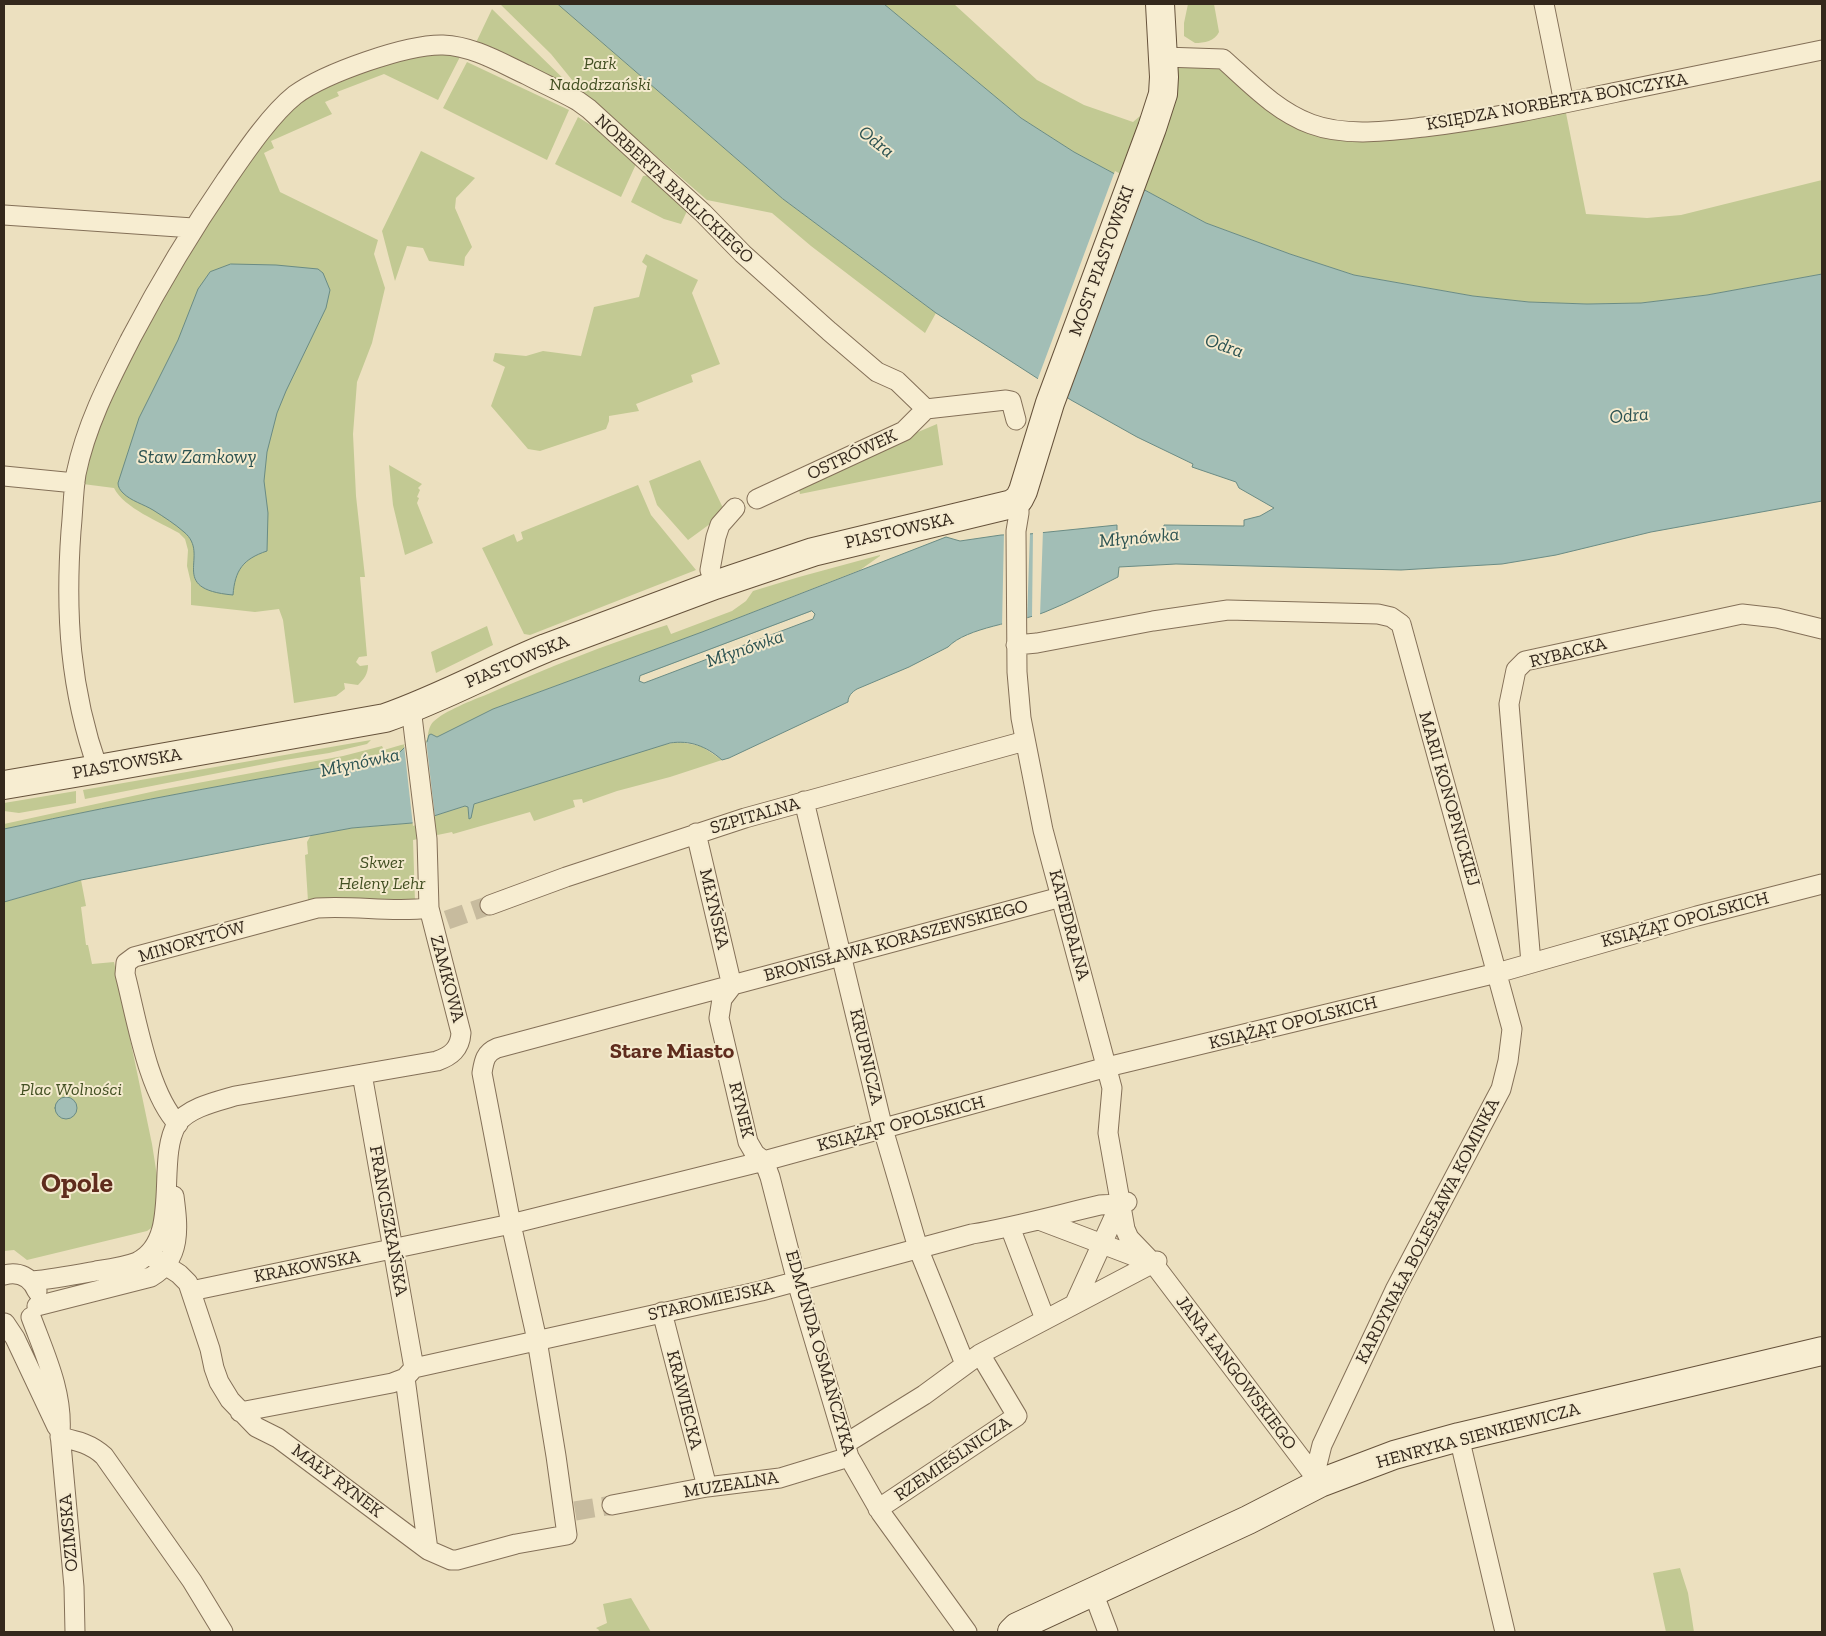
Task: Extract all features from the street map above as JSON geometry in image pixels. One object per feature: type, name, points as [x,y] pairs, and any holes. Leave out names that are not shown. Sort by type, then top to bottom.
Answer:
[{"type":"street","name":"MOST PIASTOWSKI","points":[[1019,499],[1027,480],[1050,403],[1163,94],[1164,57],[1160,4]]},
{"type":"street","points":[[1544,4],[1564,103]]},
{"type":"street","name":"NORBERTA BARLICKIEGO","points":[[98,770],[83,723],[76,690],[68,610],[68,571],[75,482],[90,423],[115,369],[147,308],[193,228],[243,156],[270,121],[295,96],[314,83],[343,70],[426,46],[444,45],[458,47],[491,58],[571,97],[590,109],[703,213],[743,254],[829,330],[878,372],[897,382],[926,408]]},
{"type":"street","name":"KSIĘDZA NORBERTA BONCZYKA","points":[[1164,57],[1223,59],[1257,91],[1283,109],[1311,124],[1340,130],[1385,130],[1486,118],[1822,50]]},
{"type":"street","points":[[4,215],[193,228]]},
{"type":"street","points":[[926,408],[1006,400],[1011,401],[1016,420]]},
{"type":"street","name":"OSTRÓWEK","points":[[757,499],[904,431],[926,408]]},
{"type":"street","points":[[4,476],[75,482]]},
{"type":"street","name":"KATEDRALNA","points":[[1019,499],[1016,531],[1016,645],[1018,692],[1025,742],[1043,830],[1107,1067],[1112,1094],[1108,1133],[1124,1203]]},
{"type":"street","name":"PIASTOWSKA","points":[[4,785],[98,770],[384,718],[411,708],[546,648],[715,585],[813,552],[1012,504],[1019,499]]},
{"type":"street","points":[[715,585],[710,570],[716,537],[720,525],[735,508]]},
{"type":"street","name":"MARII KONOPNICKIEJ","points":[[1016,645],[1228,610],[1378,614],[1391,617],[1401,624],[1497,973]]},
{"type":"street","name":"RYBACKA","points":[[1531,963],[1509,704],[1516,670],[1525,661],[1742,614],[1777,618],[1822,629]]},
{"type":"street","name":"ZAMKOWA","points":[[362,1074],[437,1061],[450,1056],[461,1040],[427,865],[427,839],[411,708]]},
{"type":"street","name":"SZPITALNA","points":[[490,905],[696,833],[1025,742]]},
{"type":"street","name":"KRUPNICZA","points":[[804,802],[883,1129],[918,1248],[972,1359]]},
{"type":"street","name":"MŁYŃSKA","points":[[696,833],[732,986]]},
{"type":"street","name":"KSIĄŻĄT OPOLSKICH","points":[[764,1161],[1107,1067],[1497,973],[1697,916],[1822,884]]},
{"type":"street","name":"BRONISŁAWA KORASZEWSKIEGO","points":[[732,986],[1061,897]]},
{"type":"street","name":"MINORYTÓW","points":[[178,1124],[167,1111],[155,1087],[125,974],[126,962],[134,957],[317,908],[333,907],[408,911],[436,917]]},
{"type":"street","name":"KARDYNAŁA BOLESŁAWA KOMINKA","points":[[1314,1468],[1322,1446],[1395,1290],[1501,1089],[1508,1061],[1512,1029],[1497,973]]},
{"type":"street","points":[[537,1339],[511,1224],[482,1073],[484,1061],[490,1051],[497,1048],[732,986]]},
{"type":"street","name":"RYNEK","points":[[732,986],[722,999],[719,1018],[748,1142],[755,1154],[764,1161]]},
{"type":"street","points":[[457,1048],[484,1061]]},
{"type":"street","points":[[4,1274],[18,1273],[32,1281],[119,1267],[137,1262],[148,1254],[160,1232],[165,1217],[169,1158],[174,1134],[178,1124],[191,1113],[219,1100],[362,1074]]},
{"type":"street","name":"FRANCISZKAŃSKA","points":[[362,1074],[414,1371]]},
{"type":"street","points":[[4,1322],[13,1324],[22,1322],[34,1311],[151,1277],[166,1266],[174,1248],[177,1222],[169,1158]]},
{"type":"street","points":[[511,1224],[764,1161]]},
{"type":"street","name":"EDMUNDA OSMAŃCZYKA","points":[[764,1161],[770,1177],[797,1282],[847,1451],[878,1509],[961,1630]]},
{"type":"street","points":[[1075,1303],[1102,1244],[1124,1203]]},
{"type":"street","name":"JANA ŁANGOWSKIEGO","points":[[1124,1203],[1122,1219],[1129,1238],[1155,1262],[1314,1468]]},
{"type":"street","name":"STAROMIEJSKA","points":[[414,1371],[537,1339],[797,1282],[972,1234],[1008,1228],[1103,1205],[1124,1203]]},
{"type":"street","points":[[1038,1220],[1155,1262]]},
{"type":"street","name":"KRAKOWSKA","points":[[191,1291],[393,1256],[511,1224]]},
{"type":"street","points":[[1008,1228],[1043,1320]]},
{"type":"street","points":[[148,1254],[184,1278],[191,1291]]},
{"type":"street","name":"MUZEALNA","points":[[612,1504],[706,1487],[780,1478],[847,1451],[972,1359],[1155,1262]]},
{"type":"street","name":"OZIMSKA","points":[[32,1281],[38,1297],[34,1311],[57,1390],[61,1418],[60,1435],[74,1587],[75,1632]]},
{"type":"street","name":"MAŁY RYNEK","points":[[191,1291],[219,1382],[240,1412],[256,1428],[278,1438],[428,1550],[451,1560],[516,1544],[566,1535],[570,1513],[556,1456],[537,1339]]},
{"type":"street","name":"KRAWIECKA","points":[[662,1312],[706,1487]]},
{"type":"street","name":"OZIMSKA","points":[[4,1322],[14,1338],[60,1435]]},
{"type":"street","name":"HENRYKA SIENKIEWICZA","points":[[1012,1632],[1017,1628],[1034,1624],[1093,1592],[1248,1520],[1314,1468],[1394,1455],[1460,1437],[1822,1352]]},
{"type":"street","name":"RZEMIEŚLNICZA","points":[[878,1509],[1017,1416],[972,1359]]},
{"type":"street","points":[[240,1412],[392,1383],[414,1371],[428,1550]]},
{"type":"street","points":[[60,1435],[96,1448],[104,1456],[192,1581],[223,1632]]},
{"type":"street","points":[[1460,1437],[1505,1632]]},
{"type":"street","points":[[1093,1592],[1108,1632]]},
{"type":"green space","name":"Park Nadodrzański","points":[[500,4],[558,4],[783,199],[936,313],[925,333],[811,246],[772,213],[707,200],[581,91],[551,54]]},
{"type":"green space","points":[[884,4],[954,4],[1037,80],[1084,105],[1133,122],[1140,116],[1154,119],[1164,57],[1210,59],[1257,91],[1340,130],[1564,103],[1586,214],[1647,218],[1681,215],[1822,180],[1822,274],[1707,295],[1641,303],[1587,304],[1529,302],[1473,296],[1354,275],[1206,223],[1074,152],[1021,118]]},
{"type":"green space","points":[[1188,4],[1214,4],[1219,32],[1215,38],[1195,43],[1184,36],[1184,23]]},
{"type":"green space","points":[[492,9],[573,88],[472,51]]},
{"type":"green space","points":[[464,49],[438,100],[384,74],[337,92],[339,96],[325,102],[332,114],[271,141],[274,148],[264,153],[280,192],[378,240],[374,254],[385,288],[372,343],[357,382],[353,434],[356,496],[365,577],[360,577],[367,656],[359,657],[356,662],[360,666],[368,665],[367,671],[358,685],[344,683],[345,689],[336,696],[294,703],[283,620],[279,609],[255,612],[191,605],[191,583],[187,566],[188,550],[185,539],[179,533],[134,508],[114,488],[75,483],[115,369],[270,121],[343,70]]},
{"type":"green space","points":[[467,62],[569,110],[547,160],[443,108]]},
{"type":"green space","points":[[578,117],[605,134],[637,162],[621,197],[555,164]]},
{"type":"green space","points":[[421,151],[475,178],[456,198],[455,208],[472,247],[465,257],[464,266],[429,261],[423,248],[407,246],[395,281],[382,231]]},
{"type":"green space","points":[[651,175],[687,211],[681,224],[664,219],[631,202],[643,176]]},
{"type":"green space","points":[[646,254],[698,280],[692,293],[720,364],[691,375],[693,382],[636,404],[639,411],[609,416],[606,429],[540,451],[528,449],[491,406],[505,367],[493,361],[495,353],[526,356],[543,351],[581,356],[594,307],[639,297],[647,266],[642,262]]},
{"type":"green space","points":[[937,424],[943,465],[800,494],[797,483]]},
{"type":"green space","points":[[700,460],[723,508],[714,521],[688,540],[657,505],[649,481]]},
{"type":"green space","points":[[389,465],[422,484],[418,488],[420,490],[417,503],[433,543],[405,555],[393,505]]},
{"type":"green space","points":[[638,485],[651,515],[696,570],[530,635],[524,634],[482,548],[514,534],[517,542],[523,539],[521,532]]},
{"type":"green space","points":[[880,555],[860,570],[702,632],[493,709],[437,737],[431,734],[429,735],[428,742],[408,744],[397,755],[200,790],[4,829],[4,824],[160,790],[343,756],[382,746],[384,750],[401,745],[427,740],[432,724],[444,714],[554,666],[667,625],[671,634],[732,611],[746,601],[753,591]]},
{"type":"green space","points":[[487,626],[493,645],[436,673],[431,652]]},
{"type":"green space","points":[[371,740],[367,744],[329,753],[85,799],[83,790]]},
{"type":"green space","name":"Skwer Heleny Lehr","points":[[679,742],[701,746],[722,760],[583,803],[582,799],[573,800],[575,807],[534,821],[530,812],[453,834],[452,832],[413,840],[415,902],[308,901],[305,855],[308,854],[307,842],[311,835],[352,828],[412,823],[465,806],[468,807],[469,818],[474,804],[661,745]]},
{"type":"green space","points":[[76,791],[76,803],[19,813],[4,811],[4,803]]},
{"type":"green space","name":"Plac Wolności","points":[[81,880],[86,906],[81,907],[86,945],[88,945],[92,964],[114,962],[157,1176],[154,1226],[147,1231],[27,1260],[14,1250],[4,1251],[4,902]]},
{"type":"green space","points":[[1680,1568],[1688,1593],[1694,1632],[1666,1632],[1653,1573]]},
{"type":"green space","points":[[631,1598],[651,1632],[598,1632],[599,1630],[596,1628],[607,1623],[603,1604]]},
{"type":"water","points":[[558,4],[884,4],[1021,118],[1074,152],[1206,223],[1354,275],[1473,296],[1529,302],[1587,304],[1641,303],[1707,295],[1822,274],[1822,501],[1651,532],[1556,555],[1502,564],[1401,570],[1176,564],[1119,567],[1118,577],[1082,595],[1034,616],[967,635],[909,667],[853,691],[848,702],[729,758],[722,760],[710,751],[691,743],[670,743],[474,804],[471,818],[469,819],[468,807],[465,806],[412,823],[352,828],[81,880],[4,902],[4,829],[200,790],[397,755],[408,744],[427,742],[431,734],[437,737],[493,709],[702,632],[946,537],[960,541],[1001,535],[1117,525],[1117,538],[1163,540],[1164,525],[1244,526],[1244,520],[1260,516],[1274,508],[1239,488],[1236,482],[1192,467],[1193,464],[1137,437],[1071,400],[936,313],[783,199]],"holes":[[[812,611],[815,614],[813,619],[644,683],[639,681],[640,676]]]},
{"type":"water","name":"Staw Zamkowy","points":[[231,264],[276,265],[318,269],[323,273],[330,290],[326,308],[277,413],[267,452],[264,481],[268,513],[267,551],[246,562],[238,572],[233,595],[213,592],[201,586],[195,578],[193,570],[194,551],[191,541],[184,532],[153,510],[126,496],[118,486],[139,418],[178,340],[198,289],[210,272]]},
{"type":"water","points":[[66,1097],[74,1100],[77,1108],[74,1116],[66,1119],[58,1116],[55,1108],[58,1100]]},
{"type":"pier","points":[[1115,171],[1145,187],[1066,400],[1037,381]]},
{"type":"pier","points":[[1043,530],[1040,616],[1032,619],[1033,531]]},
{"type":"pier","points":[[1004,532],[1030,532],[1027,620],[1002,627]]},
{"type":"pier","points":[[426,739],[435,818],[413,826],[404,745],[407,742]]},
{"type":"tunnel","points":[[447,920],[490,905]]},
{"type":"tunnel","points":[[575,1511],[612,1505]]},
{"type":"district","name":"Stare Miasto","points":[[672,1052]]},
{"type":"district","name":"Opole","points":[[77,1184]]},
{"type":"water label","name":"Odra","points":[[876,142]]},
{"type":"water label","name":"Odra","points":[[1224,346]]},
{"type":"water label","name":"Odra","points":[[1629,416]]},
{"type":"water label","name":"Młynówka","points":[[1139,538]]},
{"type":"water label","name":"Młynówka","points":[[745,649]]},
{"type":"water label","name":"Młynówka","points":[[360,763]]}]
